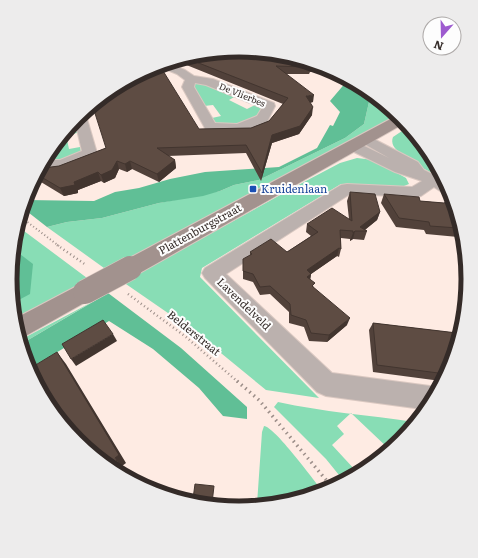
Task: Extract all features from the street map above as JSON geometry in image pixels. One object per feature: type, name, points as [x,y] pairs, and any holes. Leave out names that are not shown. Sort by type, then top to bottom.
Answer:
[{"type":"street","name":"De Vlierbes","points":[[171,68],[181,72],[190,79],[209,82],[269,106],[262,119],[239,128],[211,127],[188,87],[190,79]]},
{"type":"street","points":[[49,165],[62,164],[90,153],[82,122]]},
{"type":"street","name":"Plattenburgstraat","points":[[22,327],[396,122]]},
{"type":"street","points":[[359,143],[400,169],[434,181]]},
{"type":"street","name":"Lavendelveld","points":[[427,398],[326,384],[212,273],[347,189],[416,192],[434,181]]},
{"type":"path","points":[[25,221],[88,266]]},
{"type":"path","name":"Belderstraat","points":[[122,289],[186,336],[259,400],[328,482]]},
{"type":"green space","points":[[195,83],[208,85],[236,96],[229,100],[247,109],[255,105],[263,108],[254,118],[243,123],[217,124],[212,118],[221,116],[213,105],[204,106],[192,89]]},
{"type":"green space","points":[[344,84],[362,94],[367,98],[369,102],[364,124],[345,138],[259,180],[234,185],[203,196],[159,203],[102,218],[67,222],[47,227],[28,212],[32,200],[94,201],[115,192],[139,188],[170,179],[205,172],[279,167],[317,148],[330,125],[333,126],[340,112],[330,101]]},
{"type":"green space","points":[[367,98],[392,118],[123,262],[104,268],[47,227],[67,222],[102,218],[159,203],[220,191],[234,185],[259,180],[345,138],[364,124],[369,102]]},
{"type":"green space","points":[[76,129],[77,133],[71,134]]},
{"type":"green space","points":[[403,130],[424,156],[434,174],[415,164],[417,162],[396,149],[392,142],[393,137]]},
{"type":"green space","points":[[67,139],[69,149],[80,147],[81,152],[62,161],[51,162]]},
{"type":"green space","points":[[357,158],[374,160],[406,178],[409,184],[404,186],[403,189],[341,184],[202,268],[200,277],[319,398],[266,390],[194,331],[123,282],[302,183],[340,163]]},
{"type":"green space","points":[[23,230],[87,278],[76,284],[78,286],[20,318],[17,294],[17,264]]},
{"type":"green space","points":[[19,253],[33,264],[30,294],[18,300],[17,264]]},
{"type":"green space","points":[[108,293],[181,348],[247,407],[247,419],[223,416],[199,388],[153,349],[109,321],[35,366],[26,341]]},
{"type":"green space","points":[[94,301],[26,341],[25,337]]},
{"type":"green space","points":[[278,402],[350,414],[337,426],[344,434],[332,445],[354,469],[340,476],[326,459],[274,407]]},
{"type":"green space","points":[[352,414],[409,421],[385,446]]},
{"type":"green space","points":[[264,426],[276,435],[319,486],[282,497],[257,501],[262,432]]},
{"type":"building","points":[[224,57],[254,57],[282,61],[302,67],[276,66],[314,95],[306,96],[313,107],[300,126],[272,135],[262,173],[246,145],[157,148],[175,160],[157,174],[130,161],[125,164],[117,161],[112,170],[101,175],[98,172],[74,182],[75,185],[60,188],[42,177],[47,167],[59,166],[106,148],[94,111],[116,94],[141,80],[163,71],[199,129],[251,128],[269,121],[288,98],[195,61]]},
{"type":"building","points":[[350,192],[375,194],[380,212],[360,227],[367,231],[355,231],[353,233],[353,231],[340,230],[341,249],[339,248],[307,270],[311,274],[307,277],[315,283],[312,286],[350,318],[329,335],[311,333],[306,320],[291,315],[290,304],[270,286],[260,287],[253,274],[243,271],[243,259],[252,254],[250,252],[271,239],[287,252],[318,232],[307,224],[332,208],[352,221]]},
{"type":"building","points":[[384,194],[419,197],[420,201],[444,203],[447,202],[455,228],[430,226],[429,222],[399,218]]},
{"type":"building","points":[[103,320],[113,334],[71,359],[62,344]]},
{"type":"building","points":[[373,323],[454,333],[440,373],[377,365]]},
{"type":"building","points":[[57,352],[119,455],[115,458],[120,466],[93,446],[72,425],[54,402],[35,366]]},
{"type":"building","points":[[195,484],[214,486],[212,499],[193,496]]},
{"type":"place","name":"Kruidenlaan","points":[[253,189]]}]
